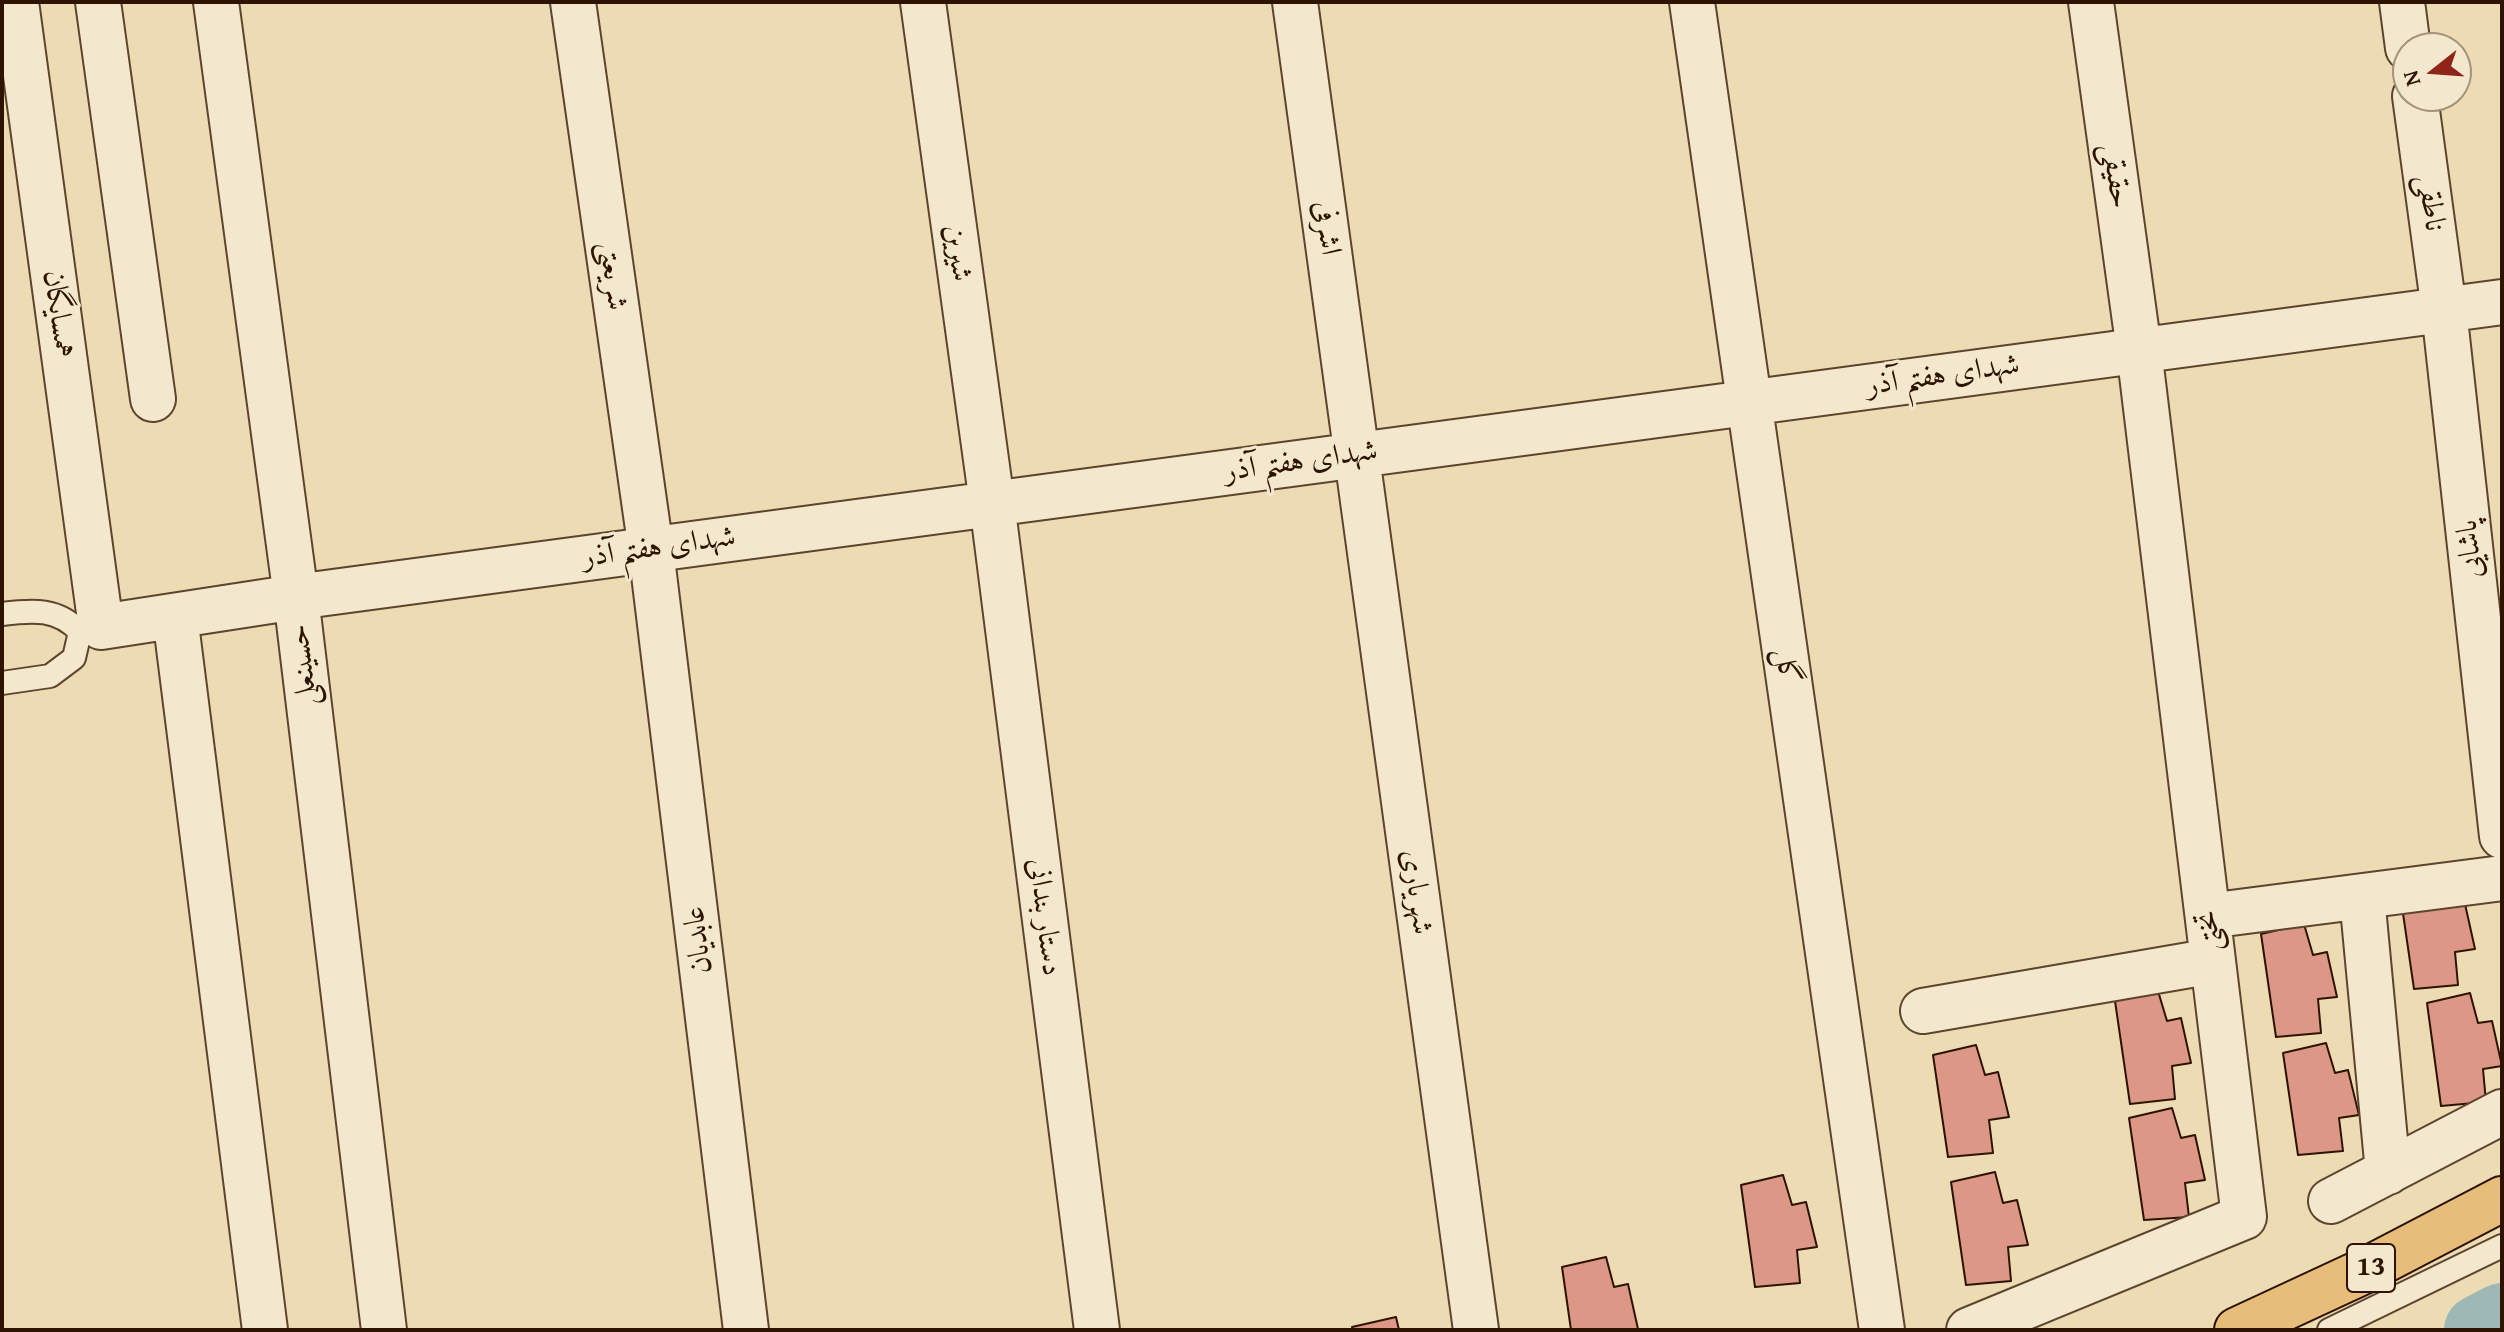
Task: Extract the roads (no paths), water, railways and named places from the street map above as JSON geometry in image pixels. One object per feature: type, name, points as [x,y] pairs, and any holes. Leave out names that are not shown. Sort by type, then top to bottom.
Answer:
[{"type":"highway","name":"13","points":[[2237,1330],[2362,1272],[2502,1199]]},
{"type":"street","name":"همسایگان","points":[[16,2],[90,630]]},
{"type":"street","points":[[98,2],[153,399]]},
{"type":"street","name":"حسینعلی","points":[[216,2],[296,597],[384,1330]]},
{"type":"street","name":"شریعتی","points":[[573,2],[651,550]]},
{"type":"street","name":"شیرین","points":[[923,2],[992,503]]},
{"type":"street","name":"اشرفی","points":[[1295,2],[1357,455]]},
{"type":"street","name":"گل","points":[[1692,2],[1882,1330]]},
{"type":"street","name":"حقیقی","points":[[2091,2],[2139,350]]},
{"type":"street","points":[[2402,2],[2406,32]]},
{"type":"street","name":"ناطقی","points":[[2417,112],[2444,310]]},
{"type":"street","name":"شهدای هفتم آذر","points":[[90,630],[296,597],[2502,302]]},
{"type":"street","name":"پاشایی","points":[[2444,310],[2501,810]]},
{"type":"street","name":"تختی","points":[[1969,1330],[2244,1217],[2139,350]]},
{"type":"street","name":"شهریاری","points":[[1357,455],[1476,1330]]},
{"type":"street","name":"دستار بندانی","points":[[992,503],[1097,1330]]},
{"type":"street","name":"عابدیان","points":[[651,550],[746,1330]]},
{"type":"street","points":[[175,616],[265,1330]]},
{"type":"street","points":[[2208,916],[2502,878]]},
{"type":"street","points":[[2362,897],[2388,1172]]},
{"type":"street","points":[[1923,1011],[2213,961]]},
{"type":"street","points":[[2331,1201],[2502,1112]]},
{"type":"lane","points":[[2,614],[38,610],[90,630],[74,658],[50,676],[2,683]]},
{"type":"lane","points":[[2329,1330],[2502,1246]]},
{"type":"waterway","points":[[2479,1330],[2502,1318]]}]
